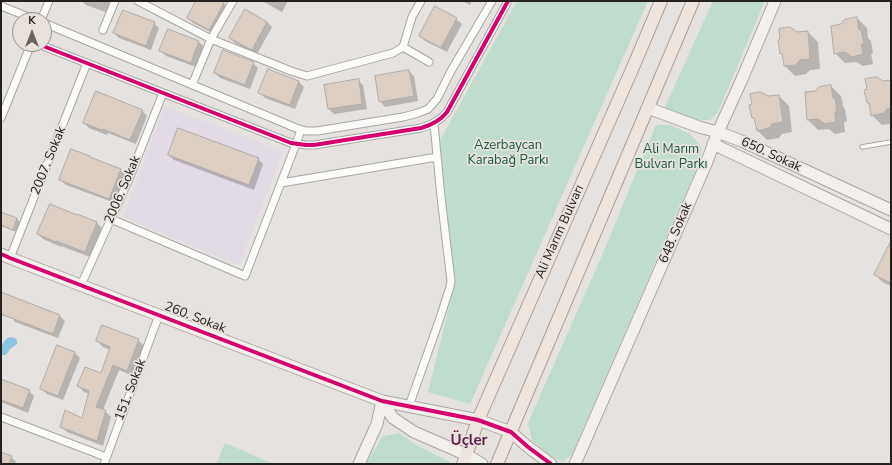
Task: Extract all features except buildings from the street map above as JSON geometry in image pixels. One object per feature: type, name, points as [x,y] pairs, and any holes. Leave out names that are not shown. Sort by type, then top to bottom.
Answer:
[{"type":"main road","name":"Ali Marım Bulvarı","points":[[465,460],[478,420],[628,80],[661,1]]},
{"type":"main road","points":[[497,464],[693,1]]},
{"type":"street","points":[[44,12],[49,1]]},
{"type":"street","points":[[103,30],[115,1]]},
{"type":"street","points":[[138,1],[211,38],[291,71],[307,76],[394,53],[404,47],[412,17],[421,1]]},
{"type":"street","points":[[192,85],[211,38],[233,1]]},
{"type":"street","points":[[52,26],[301,130],[317,131],[403,117],[428,109],[437,99],[451,71],[492,1]]},
{"type":"street","points":[[52,49],[291,143],[314,145],[421,128],[434,124],[447,112],[508,1]]},
{"type":"street","name":"648. Sokak","points":[[575,464],[775,1]]},
{"type":"street","points":[[1,6],[16,12]]},
{"type":"street","points":[[404,47],[429,62]]},
{"type":"street","points":[[1,118],[28,52]]},
{"type":"street","name":"2007. Sokak","points":[[6,256],[88,63]]},
{"type":"street","name":"2006. Sokak","points":[[82,285],[129,179],[163,93]]},
{"type":"street","name":"650. Sokak","points":[[648,108],[744,142],[891,210]]},
{"type":"street","points":[[409,406],[440,318],[451,281],[434,124]]},
{"type":"street","points":[[111,219],[245,276],[301,130]]},
{"type":"street","points":[[713,144],[891,229]]},
{"type":"street","points":[[281,183],[437,157]]},
{"type":"street","name":"260. Sokak","points":[[6,256],[382,401],[478,420],[511,432]]},
{"type":"street","name":"151. Sokak","points":[[105,461],[159,315]]},
{"type":"street","points":[[382,401],[393,418],[414,432],[465,460],[482,464]]},
{"type":"street","points":[[360,464],[377,424],[382,401]]},
{"type":"street","points":[[1,417],[105,461]]},
{"type":"street","points":[[511,432],[551,464]]},
{"type":"lane","points":[[862,147],[891,142]]},
{"type":"shaded area","points":[[165,106],[283,152],[239,265],[123,217]]},
{"type":"green space","name":"Azerbaycan Karabağ Parkı","points":[[517,1],[648,1],[470,404],[428,392],[454,287],[439,142]]},
{"type":"green space","name":"Ali Marım Bulvarı Parkı","points":[[713,1],[765,1],[718,112],[710,120],[696,120],[665,107]]},
{"type":"green space","name":"Ali Marım Bulvarı Parkı","points":[[656,125],[671,125],[690,134],[702,147],[700,160],[572,454],[563,462],[551,456],[532,441],[528,423],[603,253]]},
{"type":"green space","points":[[399,433],[418,446],[450,462],[449,464],[366,464],[383,436]]},
{"type":"green space","points":[[225,443],[274,464],[216,464]]},
{"type":"water","points":[[10,337],[15,338],[17,344],[10,349],[6,355],[2,355],[1,350],[3,344]]},
{"type":"cycle path","points":[[52,49],[291,143],[314,145],[421,128],[439,120],[447,112],[508,1]]},
{"type":"cycle path","points":[[1,254],[382,401],[478,420],[511,432],[551,464]]},
{"type":"district","name":"Üçler","points":[[469,441]]}]
